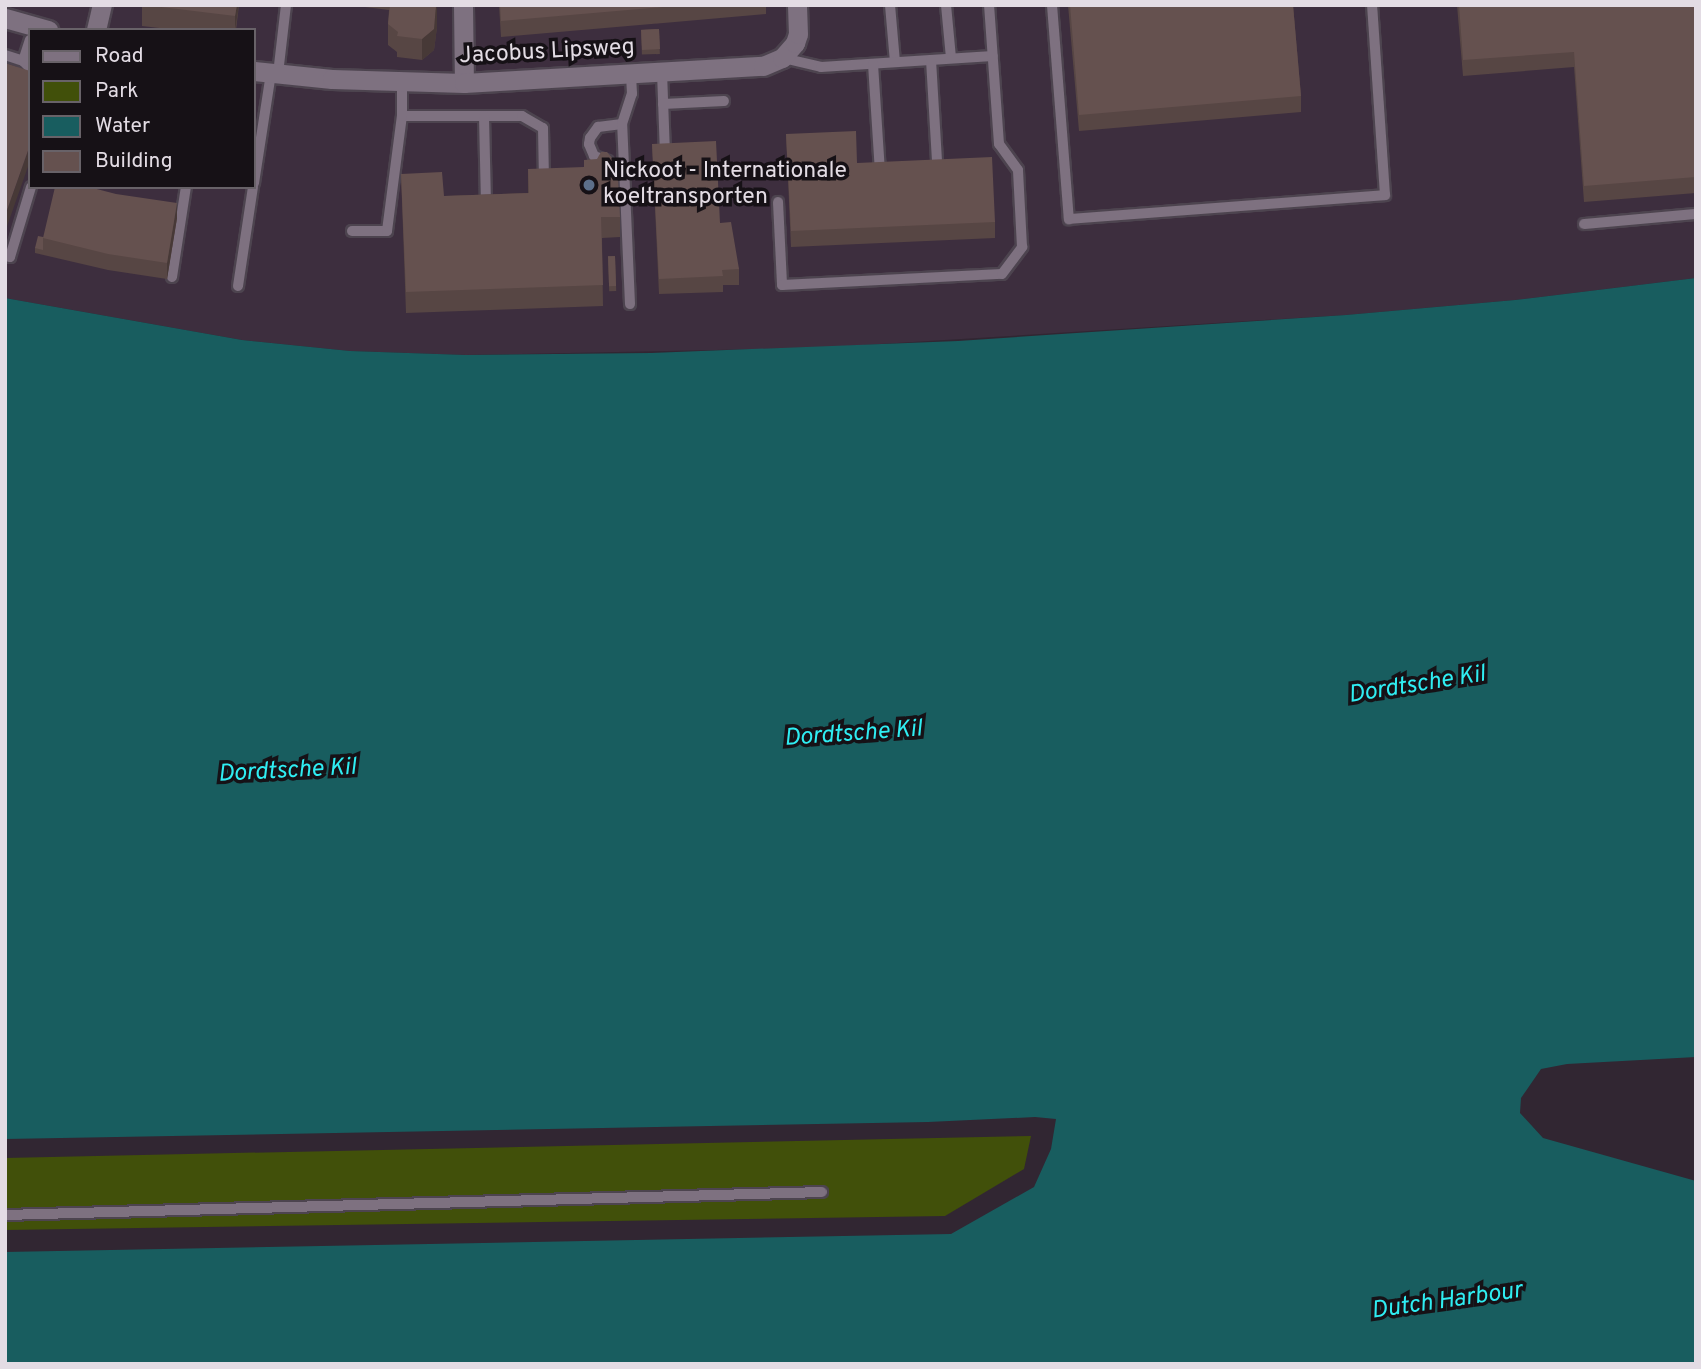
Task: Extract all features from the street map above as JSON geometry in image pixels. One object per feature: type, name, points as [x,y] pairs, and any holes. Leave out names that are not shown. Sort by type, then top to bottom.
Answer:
[{"type":"street","points":[[96,28],[102,5]]},
{"type":"street","points":[[463,5],[464,83]]},
{"type":"street","points":[[782,58],[798,34],[797,5]]},
{"type":"street","points":[[7,14],[31,28]]},
{"type":"street","name":"Jacobus Lipsweg","points":[[267,72],[464,83],[763,66],[782,58]]},
{"type":"lane","points":[[256,161],[267,72],[286,5]]},
{"type":"lane","points":[[890,5],[895,62]]},
{"type":"lane","points":[[946,5],[951,58]]},
{"type":"lane","points":[[778,202],[782,285],[1002,274],[1022,247],[1017,170],[999,144],[989,5]]},
{"type":"lane","points":[[1052,5],[1069,219],[1385,195],[1372,5]]},
{"type":"lane","points":[[5,55],[26,65]]},
{"type":"lane","points":[[782,58],[821,67],[993,56]]},
{"type":"lane","points":[[930,60],[937,160]]},
{"type":"lane","points":[[873,64],[880,172]]},
{"type":"lane","points":[[662,72],[666,159]]},
{"type":"lane","points":[[630,304],[622,124],[632,94],[632,74]]},
{"type":"lane","points":[[352,231],[387,231],[402,116],[402,81]]},
{"type":"lane","points":[[663,104],[724,101]]},
{"type":"lane","points":[[402,116],[522,116],[543,128],[544,186]]},
{"type":"lane","points":[[484,116],[486,213]]},
{"type":"lane","points":[[622,124],[598,127],[589,144],[600,160],[624,160]]},
{"type":"lane","points":[[5,256],[10,257],[30,189]]},
{"type":"lane","points":[[172,277],[186,189]]},
{"type":"lane","points":[[238,286],[252,189]]},
{"type":"lane","points":[[1584,224],[1696,214]]},
{"type":"lane","points":[[5,1215],[822,1192]]},
{"type":"shaded area","points":[[5,5],[1696,5],[1696,278],[1515,300],[1346,315],[815,348],[466,355],[350,351],[242,340],[5,298]]},
{"type":"green space","points":[[1031,1136],[1024,1169],[945,1216],[5,1230],[5,1158]]},
{"type":"water","points":[[1696,278],[1696,1057],[1567,1064],[1541,1069],[1521,1098],[1520,1113],[1543,1138],[1696,1181],[1696,1364],[5,1364],[5,1252],[951,1234],[1034,1187],[1051,1149],[1056,1119],[1035,1117],[928,1122],[5,1139],[5,298],[242,340],[350,351],[466,355],[651,353],[958,341],[1346,315],[1515,300]]},
{"type":"building","points":[[145,5],[237,5],[235,16]]},
{"type":"building","points":[[390,5],[436,5],[434,29],[422,39],[397,36],[398,32],[388,24]]},
{"type":"building","points":[[500,5],[686,5],[501,21]]},
{"type":"building","points":[[1070,5],[1293,5],[1301,96],[1079,115]]},
{"type":"building","points":[[1459,5],[1696,5],[1696,177],[1584,186],[1574,52],[1463,60]]},
{"type":"building","points":[[659,29],[660,49],[642,50],[641,30]]},
{"type":"building","points":[[5,63],[28,70],[28,151],[5,216]]},
{"type":"building","points":[[856,131],[857,163],[992,157],[995,222],[791,231],[786,134]]},
{"type":"building","points":[[716,141],[720,223],[731,222],[739,269],[722,270],[723,276],[659,279],[652,144]]},
{"type":"building","points":[[601,152],[607,152],[612,158],[617,158],[620,217],[601,217],[603,285],[406,292],[401,174],[442,172],[444,196],[529,193],[528,169],[584,167],[584,160],[597,159]]},
{"type":"building","points":[[55,189],[97,189],[177,203],[167,263],[108,254],[43,238]]},
{"type":"building","points":[[38,236],[43,237],[43,250],[35,248]]},
{"type":"building","points":[[608,256],[615,256],[616,286],[609,286]]},
{"type":"place","name":"Nickoot - Internationale koeltransporten","points":[[589,185]]},
{"type":"water label","name":"Dordtsche Kil","points":[[1417,686]]},
{"type":"water label","name":"Dordtsche Kil","points":[[853,735]]},
{"type":"water label","name":"Dordtsche Kil","points":[[287,772]]},
{"type":"water label","name":"Dutch Harbour","points":[[1447,1302]]}]
